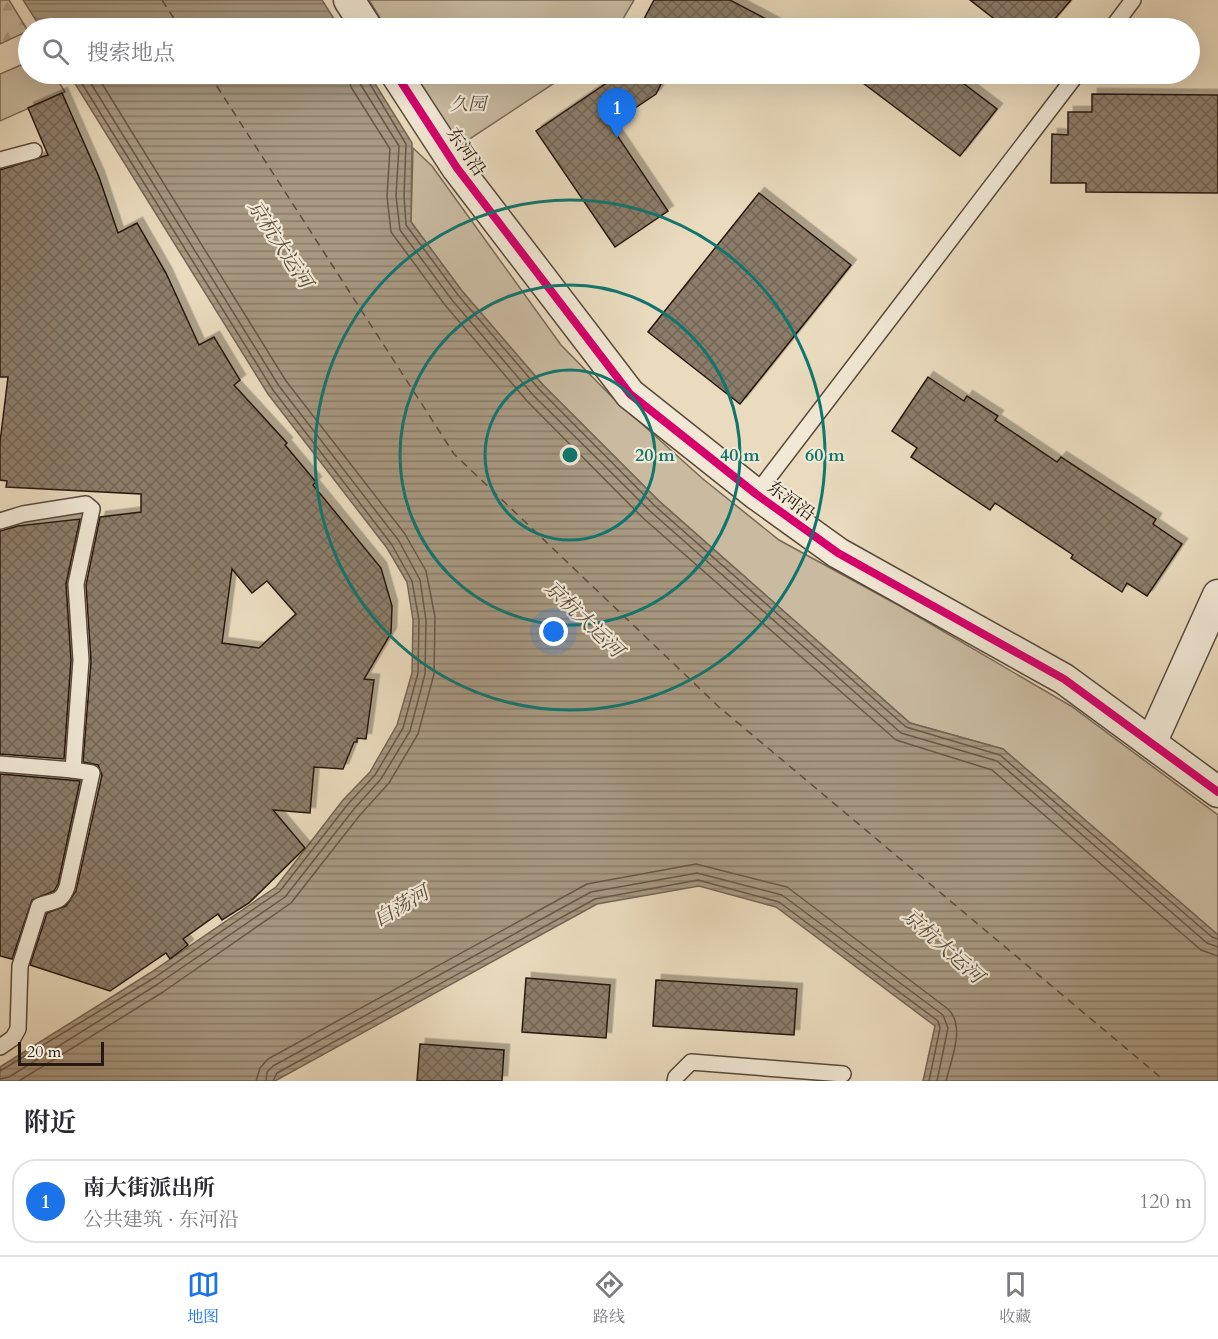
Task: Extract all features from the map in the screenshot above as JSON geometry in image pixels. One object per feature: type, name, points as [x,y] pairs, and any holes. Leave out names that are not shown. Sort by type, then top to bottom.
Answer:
[{"type":"street","points":[[349,0],[361,18]]},
{"type":"street","name":"东河沿","points":[[402,84],[457,168],[630,394],[756,494],[838,553],[1064,679],[1152,741],[1218,792]]},
{"type":"street","points":[[1152,741],[1218,595]]},
{"type":"lane","points":[[1120,18],[1133,0]]},
{"type":"lane","points":[[756,494],[1069,84]]},
{"type":"lane","points":[[0,160],[34,151]]},
{"type":"lane","points":[[0,521],[23,514],[86,504],[92,509],[76,584],[81,660],[74,770]]},
{"type":"lane","points":[[0,764],[74,770],[92,774],[67,887],[63,897],[55,903],[39,906],[20,966],[18,1029],[13,1038],[0,1047]]},
{"type":"lane","points":[[675,1081],[676,1077],[691,1062],[843,1074]]},
{"type":"green space","points":[[0,0],[9,0],[20,18],[18,18],[18,36],[0,44]]},
{"type":"green space","points":[[369,0],[634,0],[624,18],[380,18]]},
{"type":"green space","points":[[18,66],[18,84],[60,84],[65,92],[0,121],[0,74]]},
{"type":"green space","name":"久园","points":[[420,84],[553,84],[459,146]]},
{"type":"green space","points":[[413,148],[432,166],[561,345],[612,397],[703,479],[779,540],[900,606],[1071,706],[1218,815],[1218,935],[1003,749],[910,723],[659,501],[543,385],[462,291],[411,222]]},
{"type":"water","points":[[23,0],[322,0],[334,18],[35,18]]},
{"type":"water","points":[[75,84],[375,84],[412,143],[411,222],[462,291],[543,385],[659,501],[910,723],[1003,749],[1218,935],[1218,1081],[923,1081],[935,1026],[776,907],[699,886],[597,904],[275,1081],[0,1081],[0,1067],[150,973],[276,887],[343,800],[370,772],[397,725],[412,673],[413,620],[407,582],[387,548],[268,394]]},
{"type":"building","points":[[654,0],[730,0],[764,18],[645,18]]},
{"type":"building","points":[[970,0],[1071,0],[1056,18],[993,18]]},
{"type":"building","points":[[605,84],[661,84],[656,94],[610,125],[668,211],[615,247],[536,131]]},
{"type":"building","points":[[864,84],[964,84],[997,109],[960,156]]},
{"type":"building","points":[[62,93],[99,177],[118,233],[137,223],[166,273],[199,345],[214,337],[240,380],[234,385],[287,443],[285,445],[316,482],[313,485],[381,568],[392,606],[391,633],[364,679],[374,680],[366,739],[357,738],[343,769],[314,767],[310,813],[273,810],[305,848],[249,903],[222,920],[218,914],[183,939],[188,945],[170,959],[166,953],[110,991],[30,965],[47,913],[66,906],[76,891],[102,775],[98,765],[83,762],[91,661],[86,585],[100,517],[141,512],[141,494],[6,487],[7,481],[0,480],[0,442],[8,377],[0,377],[0,170],[48,155],[28,108]],"holes":[[[232,569],[252,593],[267,581],[296,614],[259,648],[222,643]]]},
{"type":"building","points":[[1092,94],[1218,95],[1218,193],[1086,192],[1086,183],[1051,183],[1052,134],[1068,135],[1068,112],[1092,112]]},
{"type":"building","points":[[759,193],[851,265],[740,404],[648,332]]},
{"type":"building","points":[[928,377],[964,401],[967,396],[998,416],[995,420],[1057,462],[1061,457],[1156,519],[1153,524],[1182,544],[1147,596],[1127,583],[1122,592],[1071,558],[1073,555],[995,503],[990,510],[911,457],[917,448],[892,431]]},
{"type":"building","points":[[80,519],[66,584],[71,660],[64,759],[0,754],[0,531],[18,526]]},
{"type":"building","points":[[0,774],[80,781],[58,884],[54,891],[32,900],[12,959],[0,956]]},
{"type":"building","points":[[526,978],[610,985],[606,1038],[522,1032]]},
{"type":"building","points":[[656,980],[797,989],[794,1035],[653,1026]]},
{"type":"building","points":[[420,1044],[504,1050],[502,1081],[417,1081]]},
{"type":"ferry route","points":[[162,0],[174,18]]},
{"type":"ferry route","points":[[215,84],[454,454],[719,707],[1165,1081]]},
{"type":"cycle path","points":[[402,84],[457,168],[630,394],[756,494],[838,553],[1064,679],[1218,792]]},
{"type":"place","name":"南大街派出所","points":[[617,138]]},
{"type":"water label","name":"京杭大运河","points":[[280,244]]},
{"type":"water label","name":"京杭大运河","points":[[584,619]]},
{"type":"water label","name":"白荡河","points":[[401,906]]},
{"type":"water label","name":"京杭大运河","points":[[943,946]]}]
